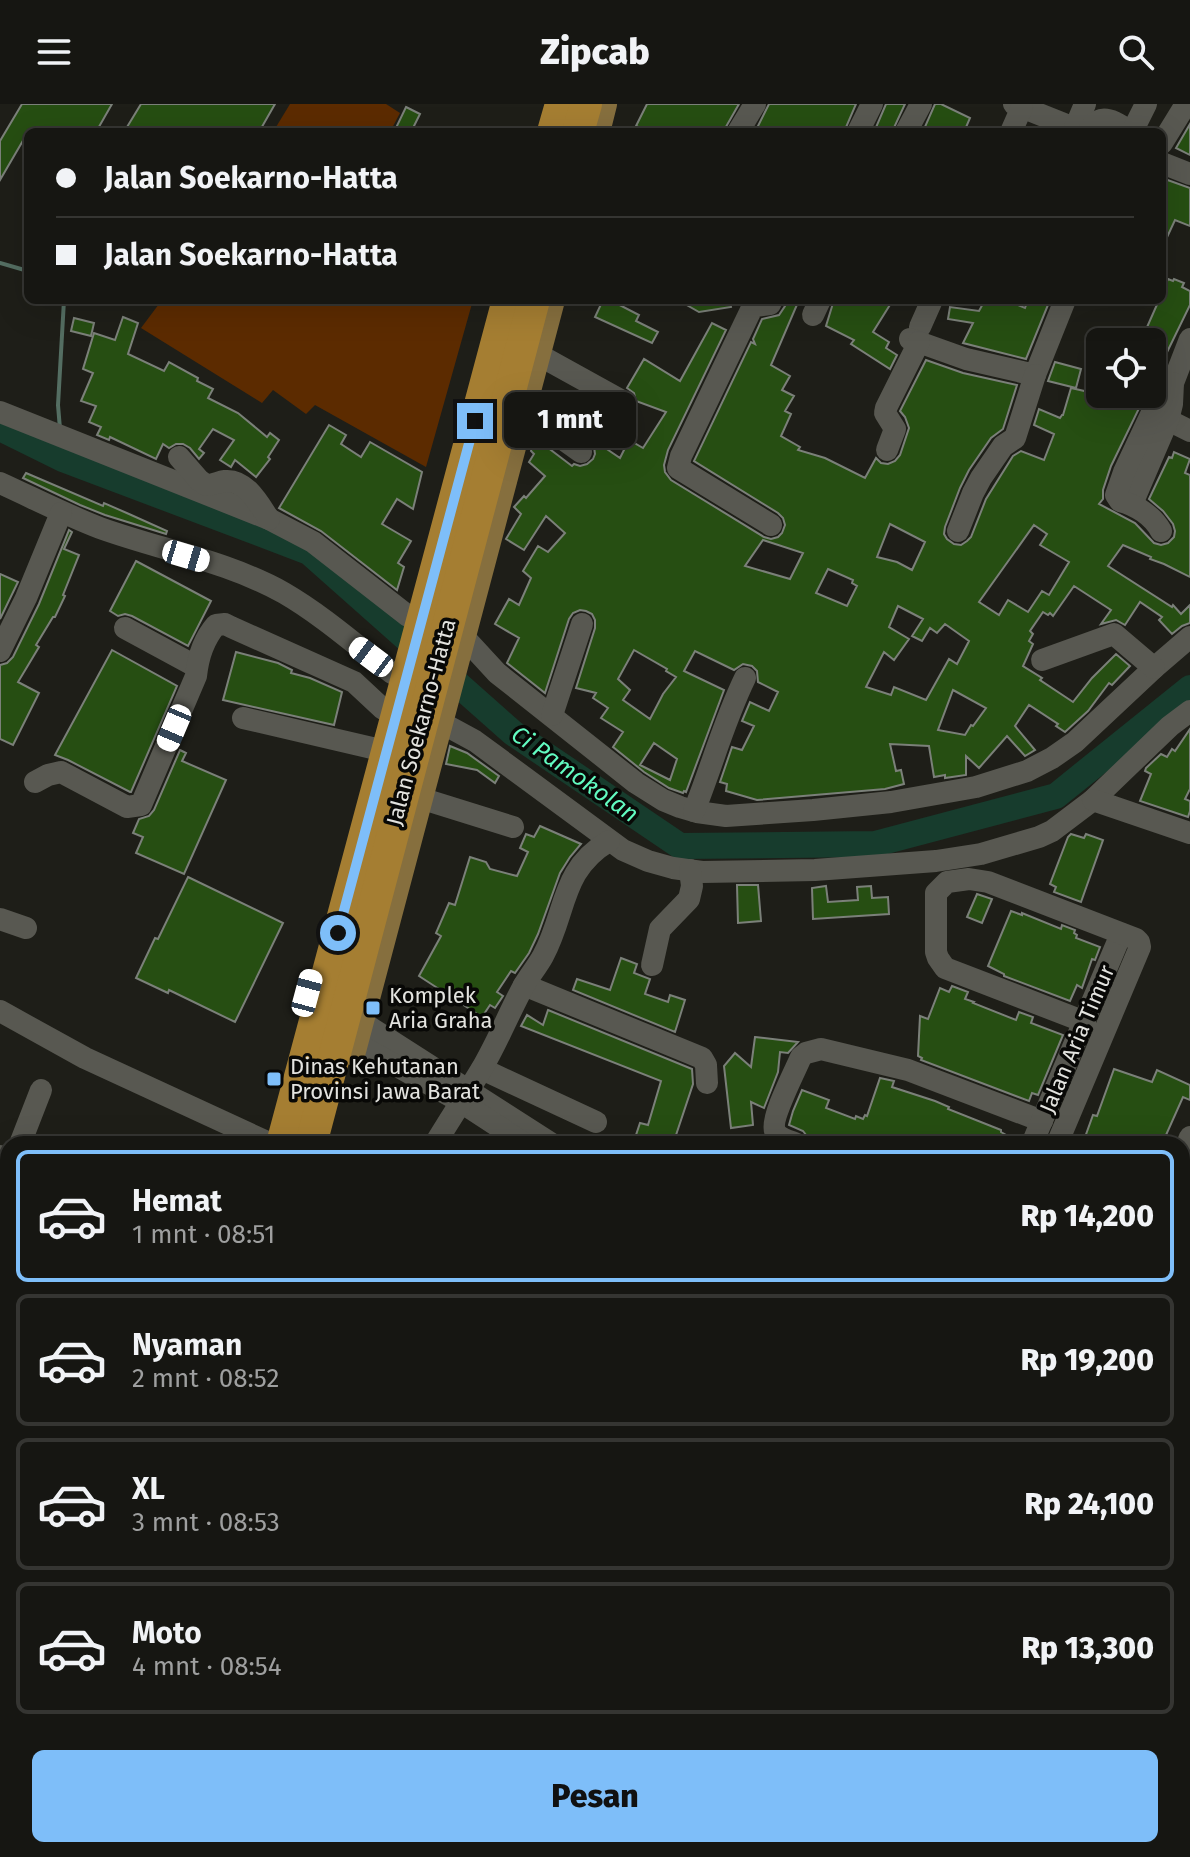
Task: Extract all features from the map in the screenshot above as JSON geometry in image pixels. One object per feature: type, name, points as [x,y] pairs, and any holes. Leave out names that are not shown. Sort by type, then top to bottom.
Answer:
[{"type":"highway","points":[[554,128],[561,104]]},
{"type":"highway","points":[[579,128],[586,104]]},
{"type":"highway","name":"Jalan Soekarno-Hatta","points":[[313,1136],[336,1020],[431,633],[507,304]]},
{"type":"highway","name":"Jalan Soekarno-Hatta","points":[[431,633],[544,306]]},
{"type":"highway","points":[[424,559],[431,633]]},
{"type":"highway","name":"Jalan Soekarno-Hatta","points":[[278,1136],[324,1079]]},
{"type":"main road","points":[[538,128],[545,104]]},
{"type":"main road","points":[[597,128],[603,104]]},
{"type":"main road","points":[[424,559],[492,304]]},
{"type":"main road","points":[[418,687],[431,633],[522,410],[526,361]]},
{"type":"main road","name":"Jalan Soekarno-Hatta","points":[[336,1020],[372,748],[383,709],[418,687]]},
{"type":"main road","name":"Jalan Soekarno-Hatta","points":[[276,1136],[336,1020],[420,798],[418,687]]},
{"type":"main road","name":"Jalan Soekarno-Hatta","points":[[324,1079],[325,1136]]},
{"type":"street","points":[[740,128],[755,104]]},
{"type":"street","points":[[860,128],[872,104]]},
{"type":"street","points":[[908,128],[921,104]]},
{"type":"street","points":[[1082,128],[1085,104]]},
{"type":"street","points":[[1133,128],[1146,104]]},
{"type":"street","points":[[1166,136],[1186,104]]},
{"type":"street","points":[[1012,128],[1018,106],[1074,128]]},
{"type":"street","points":[[1087,128],[1102,120],[1124,128]]},
{"type":"street","points":[[1166,165],[1190,174]]},
{"type":"street","points":[[770,304],[755,306],[751,310],[678,465],[680,471],[771,525]]},
{"type":"street","points":[[887,450],[895,429],[885,413],[886,408],[930,304]]},
{"type":"street","points":[[958,531],[981,478],[1003,446],[1013,440],[1019,430],[1035,375],[1063,304]]},
{"type":"street","points":[[916,336],[966,359],[1035,375]]},
{"type":"street","points":[[1132,504],[1168,420],[1173,383],[1190,339]]},
{"type":"street","points":[[526,361],[622,401]]},
{"type":"street","points":[[1161,531],[1132,504],[1117,499],[1117,489],[1157,402],[1173,383]]},
{"type":"street","points":[[522,410],[581,452]]},
{"type":"street","points":[[0,412],[269,519],[313,542],[431,633],[497,673],[636,783],[663,800],[694,811],[726,816],[891,802],[976,787],[1027,771],[1075,742],[1190,637]]},
{"type":"street","points":[[1168,420],[1190,431]]},
{"type":"street","points":[[179,457],[206,485],[226,481],[247,489],[269,519]]},
{"type":"street","points":[[0,483],[61,513],[244,574],[284,593],[418,687],[475,741],[609,841],[648,861],[673,868],[746,872],[936,861],[981,854],[1039,837],[1093,800],[1170,726],[1190,711]]},
{"type":"street","points":[[0,651],[61,513]]},
{"type":"street","points":[[35,782],[61,772],[127,807],[141,805],[196,676],[198,657],[216,625],[225,624],[354,682],[383,709]]},
{"type":"street","points":[[552,715],[582,624]]},
{"type":"street","points":[[125,628],[197,667]]},
{"type":"street","points":[[1042,660],[1114,634],[1154,668]]},
{"type":"street","points":[[694,811],[724,724],[745,678]]},
{"type":"street","points":[[243,718],[372,748]]},
{"type":"street","points":[[420,798],[513,827]]},
{"type":"street","points":[[1093,800],[1190,833]]},
{"type":"street","points":[[440,1136],[482,1069],[524,985],[545,953],[566,892],[578,869],[595,849],[609,841]]},
{"type":"street","points":[[652,965],[660,929],[689,899],[692,886],[690,870]]},
{"type":"street","points":[[1085,1022],[945,968],[936,952],[936,893],[947,882],[969,879],[988,882],[1131,940]]},
{"type":"street","points":[[0,919],[26,928]]},
{"type":"street","name":"Jalan Aria Timur","points":[[1059,1136],[1085,1022],[1131,940]]},
{"type":"street","name":"Jalan Aria Timur","points":[[1035,1136],[1042,1121],[1072,1080],[1131,940]]},
{"type":"street","points":[[524,985],[702,1058],[706,1065],[707,1083]]},
{"type":"street","points":[[0,1011],[85,1058],[257,1136]]},
{"type":"street","points":[[336,1020],[529,1136]]},
{"type":"street","points":[[778,1136],[775,1118],[801,1057],[821,1049],[908,1070],[1042,1121]]},
{"type":"street","points":[[482,1069],[596,1122]]},
{"type":"street","points":[[23,1136],[41,1090]]},
{"type":"shaded area","points":[[290,104],[386,104],[400,113],[392,128],[275,128]]},
{"type":"shaded area","points":[[159,304],[472,304],[426,467],[315,405],[306,414],[273,390],[262,403],[141,328]]},
{"type":"building","points":[[22,104],[112,104],[98,128],[24,128],[24,139],[0,180],[0,141]]},
{"type":"building","points":[[141,104],[275,104],[261,128],[126,128]]},
{"type":"building","points":[[647,104],[739,104],[725,128],[636,126]]},
{"type":"building","points":[[769,104],[856,104],[846,128],[757,128]]},
{"type":"building","points":[[886,104],[905,104],[894,128],[876,128]]},
{"type":"building","points":[[935,104],[970,118],[966,128],[924,128]]},
{"type":"building","points":[[406,107],[420,114],[413,128],[396,128]]},
{"type":"building","points":[[1190,124],[1190,155],[1176,148]]},
{"type":"building","points":[[1166,179],[1190,188],[1190,226],[1175,220],[1166,239]]},
{"type":"building","points":[[1168,279],[1184,283],[1182,287],[1190,291],[1190,305],[1166,354],[1166,328],[1147,328],[1157,304],[1166,304]]},
{"type":"building","points":[[601,304],[618,304],[639,315],[636,321],[658,332],[652,343],[595,317]]},
{"type":"building","points":[[685,304],[731,304],[731,307],[699,312]]},
{"type":"building","points":[[785,304],[797,304],[771,365],[790,376],[782,390],[794,396],[785,411],[791,414],[781,436],[800,447],[798,450],[825,458],[865,478],[876,458],[888,464],[900,455],[909,428],[900,411],[926,360],[963,373],[1017,385],[1003,429],[991,438],[960,488],[944,534],[954,544],[961,545],[971,537],[986,499],[1013,456],[1021,451],[1044,460],[1054,434],[1034,425],[1039,409],[1060,418],[1071,388],[1086,391],[1086,408],[1139,408],[1111,466],[1099,504],[1135,523],[1154,543],[1168,543],[1174,537],[1173,524],[1149,499],[1174,452],[1190,459],[1185,473],[1190,475],[1190,577],[1123,545],[1108,566],[1173,605],[1181,614],[1190,605],[1190,623],[1172,634],[1159,620],[1162,617],[1140,602],[1125,625],[1116,620],[1101,624],[1111,610],[1074,586],[1053,616],[1043,612],[1030,631],[1033,634],[1029,641],[1033,644],[1023,666],[1073,702],[1116,654],[1130,666],[1112,685],[1109,683],[1088,711],[1065,732],[1029,705],[1015,726],[1035,750],[1025,756],[1007,736],[979,768],[966,756],[966,775],[945,778],[945,775],[934,777],[929,746],[890,744],[896,771],[901,770],[904,784],[885,789],[757,800],[726,791],[727,784],[720,782],[732,747],[742,750],[754,726],[742,721],[750,702],[769,711],[778,692],[758,682],[757,671],[752,666],[743,664],[734,670],[695,651],[684,671],[724,690],[686,792],[669,788],[644,772],[613,747],[623,732],[601,718],[608,708],[593,698],[596,693],[576,688],[595,628],[592,614],[580,610],[569,619],[545,693],[507,663],[519,638],[495,624],[509,599],[519,605],[531,578],[523,571],[538,546],[548,552],[565,533],[546,516],[524,550],[506,539],[521,514],[514,507],[545,476],[529,462],[534,454],[531,451],[535,438],[572,466],[587,464],[593,459],[592,440],[581,434],[595,402],[612,412],[595,441],[620,458],[629,440],[643,448],[666,412],[636,401],[634,393],[627,388],[644,359],[680,381],[712,323],[726,330],[668,450],[665,472],[671,480],[764,537],[778,537],[785,525],[778,513],[694,461],[751,342],[755,344],[753,339],[762,319],[779,315]],"holes":[[[890,524],[925,542],[912,570],[877,557]],[[1034,525],[1047,534],[1040,545],[1069,562],[1049,595],[1042,591],[1028,612],[1008,600],[999,615],[979,602]],[[763,540],[803,553],[790,579],[745,566]],[[828,569],[853,580],[852,583],[857,586],[847,606],[816,593]],[[898,606],[923,619],[912,636],[922,641],[930,628],[937,633],[945,624],[969,641],[957,664],[949,659],[926,700],[894,687],[891,695],[866,687],[884,652],[894,660],[909,639],[889,627]],[[634,650],[676,677],[650,719],[623,700],[630,690],[618,679]],[[953,690],[986,708],[965,735],[938,730]],[[654,743],[677,759],[670,780],[640,765]]]},
{"type":"building","points":[[833,304],[890,304],[873,332],[889,342],[886,348],[897,355],[890,369],[851,344],[854,340],[826,326]]},
{"type":"building","points":[[983,304],[1016,304],[1025,308],[1026,304],[1048,304],[1026,359],[963,343],[973,323],[948,319],[950,307],[979,311]]},
{"type":"building","points":[[123,317],[138,323],[128,354],[164,371],[169,362],[198,378],[197,381],[213,389],[208,398],[238,413],[267,437],[270,433],[279,440],[256,477],[235,460],[231,467],[220,460],[234,440],[213,429],[199,449],[204,453],[199,459],[183,444],[169,448],[163,444],[156,459],[110,437],[109,440],[97,435],[101,427],[89,422],[96,406],[81,401],[93,373],[83,369],[94,333],[115,340]]},
{"type":"building","points":[[74,318],[94,323],[91,336],[71,331]]},
{"type":"building","points":[[1055,362],[1081,369],[1076,388],[1048,381]]},
{"type":"building","points":[[329,425],[346,435],[341,444],[361,457],[370,442],[422,472],[413,509],[397,499],[382,524],[411,541],[398,563],[404,567],[397,590],[321,531],[279,508]]},
{"type":"building","points":[[26,473],[103,506],[104,503],[167,531],[166,534],[80,505],[23,478]]},
{"type":"building","points":[[69,530],[72,532],[64,549],[79,555],[55,617],[36,645],[39,647],[18,682],[39,693],[13,745],[0,739],[0,665],[13,657],[39,604]]},
{"type":"building","points":[[136,561],[211,601],[188,646],[132,616],[118,616],[110,611]]},
{"type":"building","points":[[0,574],[18,582],[0,619]]},
{"type":"building","points":[[112,650],[177,686],[131,792],[55,755]]},
{"type":"building","points":[[236,652],[278,663],[292,670],[291,673],[342,692],[334,725],[223,700]]},
{"type":"building","points":[[1190,729],[1190,789],[1185,799],[1190,801],[1188,817],[1140,801],[1151,774],[1145,771],[1146,768],[1161,754],[1167,757],[1172,749],[1175,751]]},
{"type":"building","points":[[450,746],[467,753],[499,776],[495,783],[477,770],[446,764]]},
{"type":"building","points":[[180,750],[186,753],[182,761],[226,780],[184,874],[136,853],[143,837],[133,833],[139,819],[149,816],[154,810]]},
{"type":"building","points":[[540,826],[581,844],[560,873],[529,953],[515,973],[511,971],[497,992],[503,996],[495,1008],[490,1005],[482,1017],[419,976],[441,936],[436,933],[449,903],[455,905],[470,857],[486,862],[490,869],[517,876],[528,852],[520,848],[526,834],[534,837]]},
{"type":"building","points":[[1071,834],[1084,838],[1086,834],[1103,840],[1081,902],[1054,892],[1056,887],[1050,884]]},
{"type":"building","points":[[188,877],[283,923],[235,1022],[169,990],[168,993],[136,978]]},
{"type":"building","points":[[737,885],[758,885],[761,921],[738,923]]},
{"type":"building","points":[[826,886],[828,902],[858,900],[857,887],[871,886],[872,898],[888,897],[889,914],[813,919],[812,888]]},
{"type":"building","points":[[977,894],[992,899],[982,923],[967,917]]},
{"type":"building","points":[[1011,911],[1061,929],[1062,925],[1075,930],[1076,938],[1100,947],[1095,960],[1092,959],[1082,988],[1077,985],[1070,1001],[1004,976],[988,966]]},
{"type":"building","points":[[621,958],[637,964],[634,973],[650,979],[645,994],[668,1002],[670,995],[685,1000],[675,1032],[573,990],[577,979],[610,990]]},
{"type":"building","points":[[952,986],[968,992],[965,999],[973,1003],[1016,1020],[1019,1012],[1033,1017],[1031,1023],[1063,1035],[1038,1095],[1032,1093],[1029,1101],[921,1060],[918,1056],[920,1016],[928,1019],[940,988],[949,992]]},
{"type":"building","points":[[548,1010],[692,1069],[693,1084],[676,1136],[636,1136],[640,1123],[648,1125],[661,1081],[521,1026],[527,1015],[543,1025]]},
{"type":"building","points":[[755,1037],[798,1042],[788,1053],[780,1052],[778,1072],[764,1108],[751,1102],[753,1125],[731,1128],[724,1066],[735,1053],[751,1067]]},
{"type":"building","points":[[1114,1069],[1152,1082],[1157,1070],[1190,1085],[1190,1100],[1183,1097],[1166,1136],[1085,1136],[1093,1115],[1097,1116]]},
{"type":"building","points":[[880,1078],[894,1081],[892,1087],[935,1101],[1006,1135],[807,1136],[789,1125],[802,1090],[829,1100],[826,1108],[855,1119],[856,1116],[863,1119],[867,1116]]},
{"type":"waterway","points":[[0,263],[24,270]]},
{"type":"waterway","points":[[60,429],[58,405],[64,304]]},
{"type":"waterway","name":"Ci Pamokolan","points":[[0,428],[63,459],[309,552],[513,733],[680,846],[875,844],[1056,796],[1190,688]]},
{"type":"waterway","points":[[62,446],[63,459]]},
{"type":"place","name":"Komplek Aria Graha","points":[[373,1008]]},
{"type":"place","name":"Dinas Kehutanan Provinsi Jawa Barat","points":[[274,1079]]},
{"type":"route","points":[[338,933],[475,421]]}]
